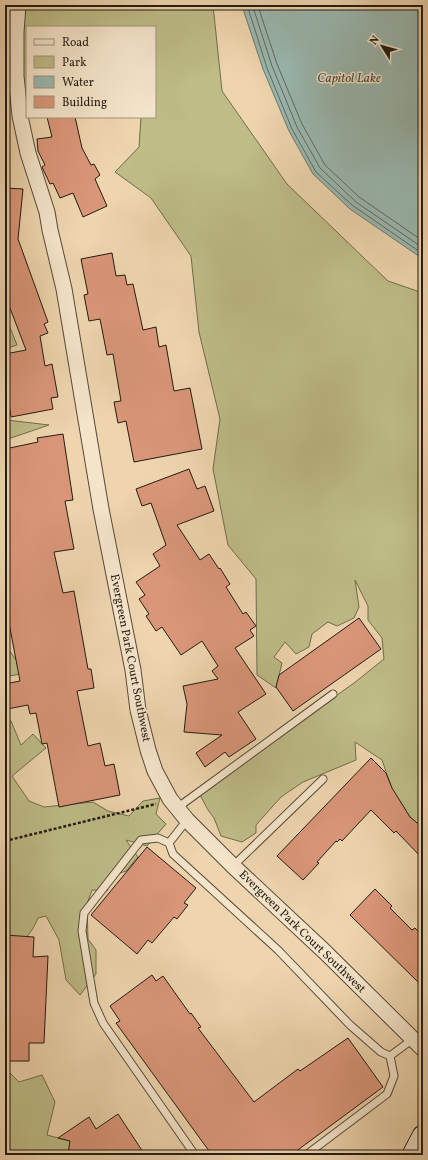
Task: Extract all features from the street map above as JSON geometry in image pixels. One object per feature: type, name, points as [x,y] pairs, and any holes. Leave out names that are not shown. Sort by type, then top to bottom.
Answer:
[{"type":"street","name":"Evergreen Park Court Southwest","points":[[18,5],[16,32],[16,76],[20,116],[28,153],[47,212],[64,290],[101,508],[133,670],[138,710],[155,771],[174,804],[187,820],[233,866],[325,952],[418,1044]]},
{"type":"street","points":[[413,1155],[423,1136]]},
{"type":"lane","points":[[174,804],[333,694]]},
{"type":"lane","points":[[233,866],[323,779]]},
{"type":"lane","points":[[169,843],[187,820]]},
{"type":"lane","points":[[195,1155],[103,1023],[94,1003],[82,931],[84,913],[141,840],[158,838],[169,843],[173,854],[278,950],[350,1025],[381,1052],[390,1056],[418,1044]]},
{"type":"lane","points":[[306,1155],[387,1094],[394,1076],[390,1056]]},
{"type":"path","points":[[5,841],[150,806],[174,804]]},
{"type":"green space","points":[[5,5],[213,5],[222,91],[287,184],[388,281],[423,293],[423,828],[410,817],[392,789],[382,760],[355,742],[356,760],[303,782],[281,797],[256,825],[256,833],[242,842],[221,836],[214,818],[199,793],[354,683],[384,659],[382,638],[368,620],[368,606],[355,580],[359,607],[354,618],[337,626],[328,622],[312,634],[309,647],[296,654],[285,642],[274,657],[282,663],[276,688],[257,675],[256,579],[228,545],[213,469],[220,419],[199,332],[191,256],[151,198],[115,172],[139,147],[141,118],[156,118],[156,26],[26,26],[26,100],[5,105]]},
{"type":"green space","points":[[5,315],[17,345],[5,349]]},
{"type":"green space","points":[[5,409],[7,420],[49,425],[5,440]]},
{"type":"green space","points":[[5,644],[25,673],[5,677]]},
{"type":"green space","points":[[5,718],[11,721],[21,745],[33,734],[46,748],[12,776],[29,801],[44,807],[93,802],[108,811],[129,816],[143,801],[160,798],[156,814],[166,824],[147,846],[126,840],[138,857],[126,871],[115,875],[107,891],[92,890],[87,904],[88,939],[96,950],[96,974],[80,995],[66,980],[59,940],[46,916],[38,918],[32,930],[25,938],[5,949]]},
{"type":"green space","points":[[5,1068],[19,1082],[42,1075],[55,1102],[47,1135],[70,1141],[68,1155],[5,1155]]},
{"type":"water","name":"Capitol Lake","points":[[244,5],[423,5],[423,259],[350,209],[313,174],[289,131],[263,69],[244,12]]},
{"type":"building","points":[[47,118],[75,118],[82,148],[91,165],[94,164],[100,175],[95,179],[107,206],[83,217],[73,193],[60,198],[53,183],[50,184],[42,167],[45,165],[38,151],[37,139],[52,137]]},
{"type":"building","points":[[5,188],[23,189],[18,239],[48,322],[44,324],[48,333],[40,336],[45,366],[52,364],[58,397],[51,398],[53,409],[11,417],[5,379],[5,354],[26,350],[5,295]]},
{"type":"building","points":[[112,253],[116,276],[125,275],[127,285],[133,284],[143,330],[156,327],[159,347],[166,345],[174,391],[190,388],[202,449],[134,462],[126,421],[118,423],[114,402],[121,401],[113,354],[107,355],[100,319],[89,321],[84,295],[88,294],[81,259]]},
{"type":"building","points":[[63,434],[73,500],[65,501],[74,549],[54,552],[63,593],[74,591],[88,669],[91,669],[94,688],[77,691],[88,746],[100,743],[105,766],[114,764],[120,795],[59,807],[47,743],[42,744],[36,713],[30,714],[28,705],[7,709],[5,701],[5,684],[20,681],[5,602],[5,449],[38,442],[37,438]]},
{"type":"building","points":[[189,469],[197,489],[205,486],[214,511],[177,525],[200,560],[209,554],[219,569],[220,568],[230,584],[226,587],[243,614],[246,612],[256,626],[250,630],[254,636],[235,648],[266,694],[238,712],[256,739],[229,757],[225,752],[205,767],[196,753],[222,735],[184,732],[187,704],[183,686],[218,679],[212,671],[218,666],[202,641],[181,655],[162,627],[156,631],[146,616],[149,614],[139,599],[145,595],[136,582],[160,566],[153,554],[166,545],[151,503],[142,506],[136,489]]},
{"type":"building","points":[[359,618],[381,649],[293,711],[276,687],[279,675]]},
{"type":"building","points":[[371,758],[386,773],[392,788],[410,817],[423,828],[423,859],[396,831],[394,833],[371,810],[342,841],[340,839],[337,842],[336,841],[317,862],[319,863],[303,880],[277,856]]},
{"type":"building","points":[[147,847],[196,888],[184,903],[188,905],[177,919],[174,917],[152,943],[148,940],[137,954],[91,915]]},
{"type":"building","points":[[375,889],[392,906],[390,908],[412,930],[415,928],[423,936],[423,987],[350,915]]},
{"type":"building","points":[[5,935],[34,937],[33,957],[48,956],[44,1043],[29,1043],[29,1061],[5,1061]]},
{"type":"building","points":[[152,975],[156,981],[163,976],[201,1027],[198,1028],[254,1102],[298,1069],[300,1071],[348,1038],[383,1087],[291,1155],[212,1155],[116,1023],[120,1021],[110,1006]]},
{"type":"building","points":[[118,1114],[145,1155],[68,1155],[70,1141],[58,1138],[89,1117],[96,1129]]}]
